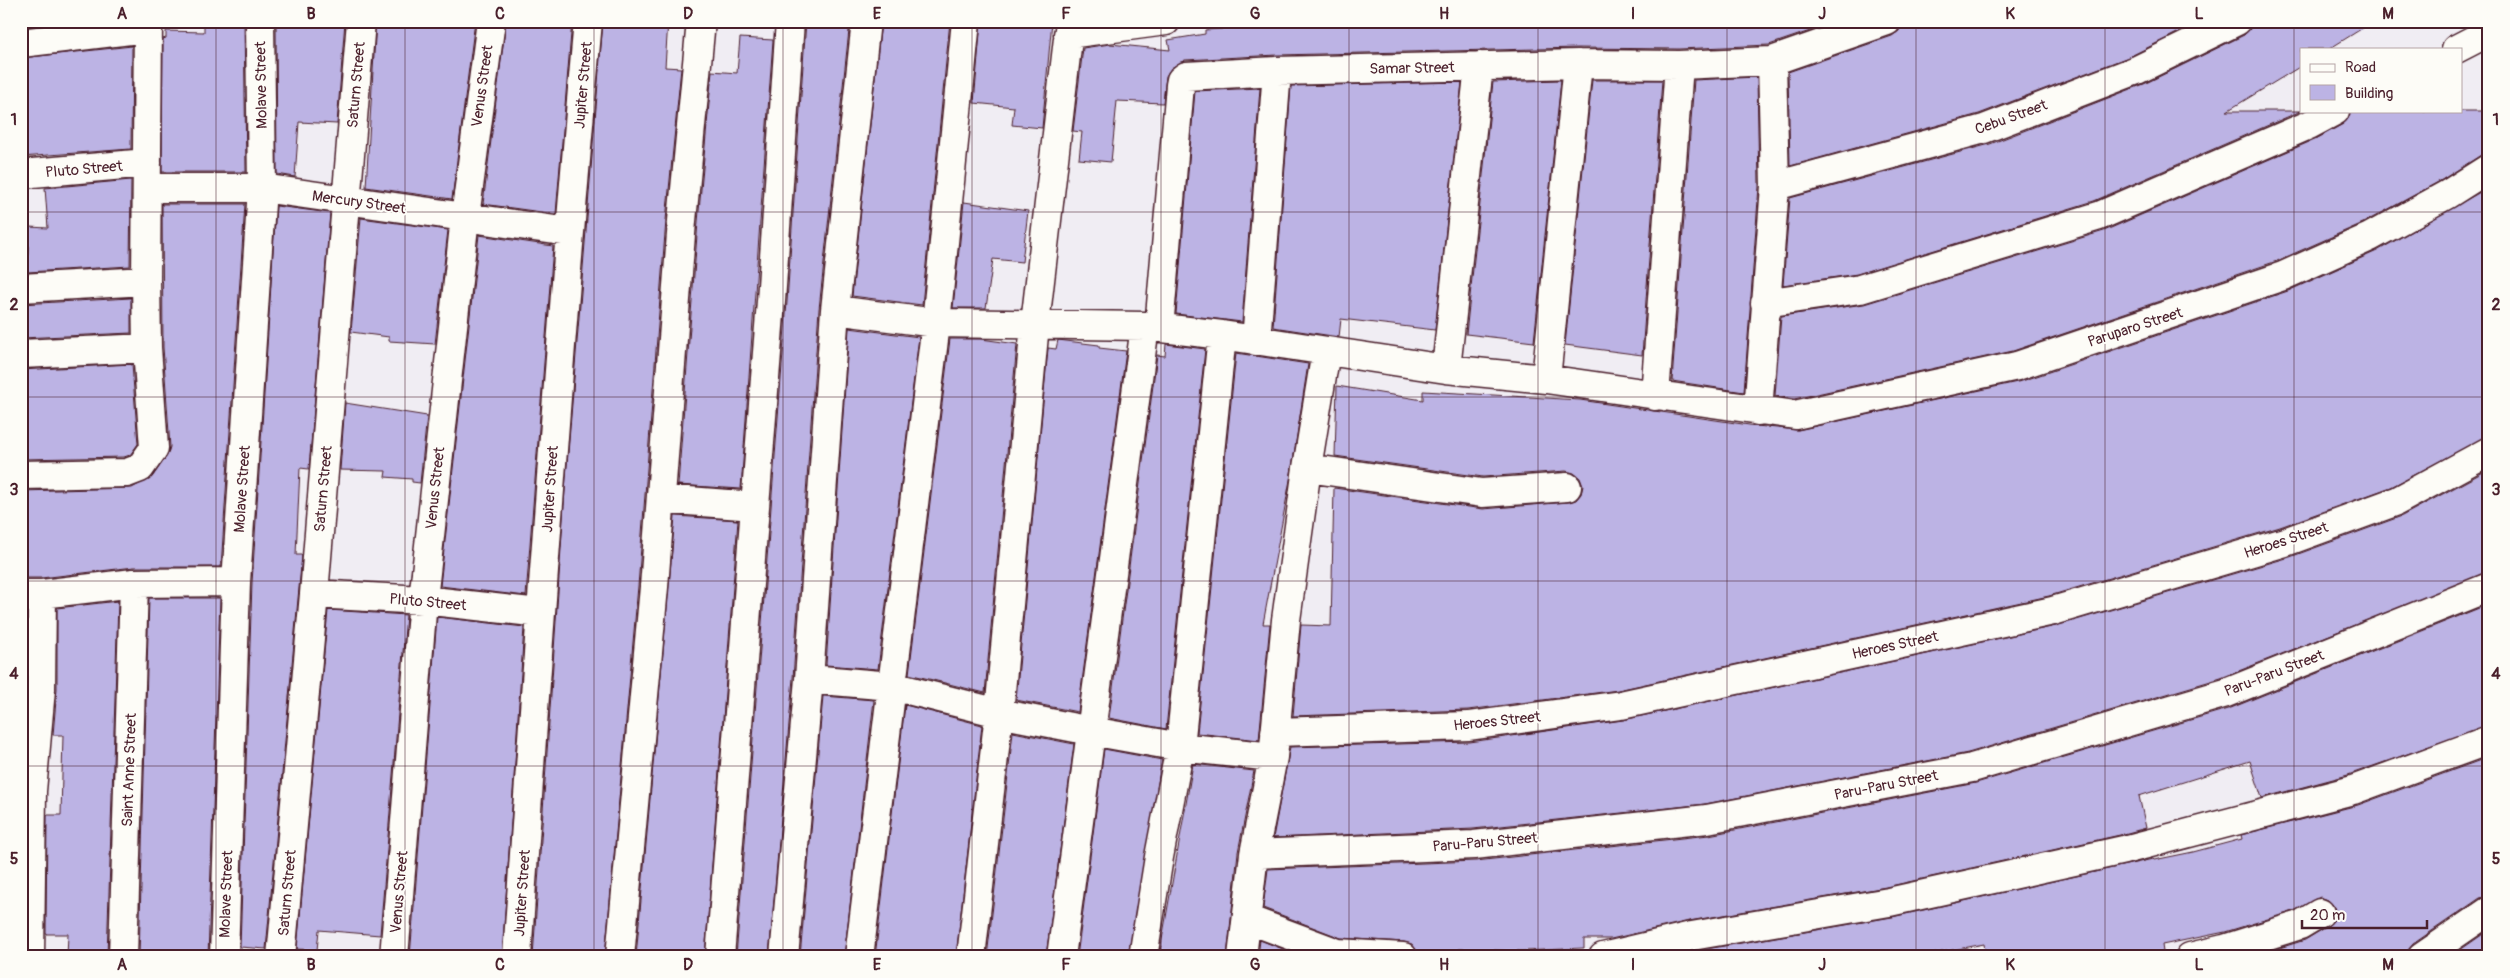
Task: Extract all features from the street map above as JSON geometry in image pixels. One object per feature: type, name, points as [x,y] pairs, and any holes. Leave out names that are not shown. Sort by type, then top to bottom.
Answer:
[{"type":"street","name":"Molave Street","points":[[224,957],[236,582],[262,188],[260,21]]},
{"type":"street","name":"Saturn Street","points":[[281,957],[314,594],[361,21]]},
{"type":"street","name":"Venus Street","points":[[394,957],[423,600],[465,217],[491,21]]},
{"type":"street","name":"Jupiter Street","points":[[518,957],[540,613],[569,232],[588,21]]},
{"type":"street","points":[[620,957],[661,499],[682,221],[700,21]]},
{"type":"street","points":[[720,957],[790,21]]},
{"type":"street","points":[[784,957],[809,679],[835,310],[866,21]]},
{"type":"street","points":[[859,957],[936,323],[966,21]]},
{"type":"street","points":[[971,957],[999,713],[1035,324],[1069,27],[1166,21]]},
{"type":"street","name":"Samar Street","points":[[1152,327],[1181,80],[1186,76],[1277,71],[1578,64],[1679,65],[1772,61],[1887,21]]},
{"type":"street","name":"Cebu Street","points":[[1775,186],[1984,129],[2137,70],[2237,21]]},
{"type":"street","points":[[21,43],[147,25],[147,348],[154,448],[140,468],[127,473],[21,475]]},
{"type":"street","points":[[2458,48],[2489,32]]},
{"type":"street","points":[[1758,411],[1775,186],[1772,61]]},
{"type":"street","points":[[1546,379],[1578,64]]},
{"type":"street","points":[[1654,396],[1679,65]]},
{"type":"street","points":[[1446,369],[1479,66]]},
{"type":"street","points":[[1256,341],[1277,71]]},
{"type":"street","points":[[1765,303],[1860,289],[2098,216],[2309,125],[2334,112]]},
{"type":"street","name":"Paruparo Street","points":[[835,310],[936,323],[1152,327],[1222,335],[1446,369],[1546,379],[1795,415],[2017,366],[2284,276],[2370,237],[2448,194],[2489,168]]},
{"type":"street","name":"Pluto Street","points":[[21,174],[147,175]]},
{"type":"street","name":"Mercury Street","points":[[147,175],[262,188],[569,232]]},
{"type":"street","points":[[21,288],[146,281]]},
{"type":"street","points":[[1061,957],[1091,731],[1152,327]]},
{"type":"street","points":[[1143,957],[1158,856],[1180,747],[1222,335]]},
{"type":"street","points":[[21,354],[147,348]]},
{"type":"street","points":[[1242,957],[1254,854],[1274,744],[1286,620],[1306,468],[1326,351]]},
{"type":"street","name":"Heroes Street","points":[[809,679],[892,686],[999,713],[1180,747],[1274,744],[1469,726],[1621,705],[2053,611],[2294,539],[2397,501],[2489,451]]},
{"type":"street","points":[[1306,468],[1482,493],[1568,487]]},
{"type":"street","points":[[661,499],[755,506]]},
{"type":"street","points":[[30,957],[25,923],[32,791],[31,594],[134,583],[236,582]]},
{"type":"street","name":"Saint Anne Street","points":[[123,957],[134,583]]},
{"type":"street","name":"Paru-Paru Street","points":[[1254,854],[1474,845],[1707,820],[1972,768],[2226,693],[2489,587]]},
{"type":"street","name":"Pluto Street","points":[[314,594],[423,600],[540,613]]},
{"type":"street","points":[[1604,957],[1692,936],[1889,902],[2124,850],[2353,790],[2489,740]]},
{"type":"street","points":[[2422,957],[2489,911]]},
{"type":"street","points":[[2190,957],[2224,949],[2300,925],[2320,913]]},
{"type":"street","points":[[1247,919],[1338,953],[1403,957]]},
{"type":"building","points":[[21,21],[68,21],[68,22],[21,27]]},
{"type":"building","points":[[204,21],[244,21],[246,172],[162,172],[163,39],[166,38],[166,31],[204,32]]},
{"type":"building","points":[[276,21],[345,21],[337,124],[299,122],[295,177],[277,174]]},
{"type":"building","points":[[376,21],[475,21],[452,199],[366,187]]},
{"type":"building","points":[[506,21],[572,21],[556,214],[483,204]]},
{"type":"building","points":[[603,21],[668,21],[665,67],[681,68],[666,220],[638,586],[605,957],[533,957],[565,490]]},
{"type":"building","points":[[806,21],[850,21],[819,309],[793,678],[769,957],[736,957],[787,302]]},
{"type":"building","points":[[881,21],[950,21],[922,305],[852,296]]},
{"type":"building","points":[[981,21],[1052,21],[1042,128],[1012,125],[1014,107],[974,103]]},
{"type":"building","points":[[1222,21],[1839,21],[1769,45],[1679,49],[1578,48],[1277,55],[1185,60],[1171,68],[1166,76],[1163,103],[1117,101],[1111,162],[1079,159],[1082,132],[1073,131],[1083,48],[1110,44],[1170,50],[1168,40],[1205,34],[1205,30],[1222,29]]},
{"type":"building","points":[[1902,21],[2201,21],[2131,56],[1979,114],[1790,166],[1788,72],[1892,36],[1899,31]]},
{"type":"building","points":[[2252,21],[2374,21],[2331,48],[2300,48],[2300,67],[2227,111],[2300,111],[2094,201],[1857,274],[1783,285],[1790,198],[1990,144],[2144,84],[2244,35],[2250,29]]},
{"type":"building","points":[[740,38],[773,40],[741,489],[678,485],[698,222],[712,71],[737,73]]},
{"type":"building","points":[[132,46],[131,149],[21,157],[21,58]]},
{"type":"building","points":[[1757,77],[1759,186],[1744,392],[1672,381],[1694,80]]},
{"type":"building","points":[[1561,80],[1534,342],[1466,334],[1493,82]]},
{"type":"building","points":[[1592,80],[1662,80],[1642,355],[1565,345]]},
{"type":"building","points":[[1462,82],[1435,330],[1341,319],[1339,337],[1273,327],[1291,86]]},
{"type":"building","points":[[1260,88],[1242,322],[1176,314],[1195,91]]},
{"type":"building","points":[[2489,111],[2489,152],[2363,223],[2277,261],[2013,351],[1794,399],[1775,396],[1781,316],[1864,304],[2104,231],[2316,139],[2343,124],[2348,119],[2351,112]]},
{"type":"building","points":[[131,180],[130,266],[27,272],[29,227],[48,228],[45,188]]},
{"type":"building","points":[[2489,187],[2489,435],[2391,487],[2280,527],[2049,596],[1618,690],[1468,710],[1293,716],[1301,625],[1331,626],[1334,488],[1483,509],[1569,502],[1576,500],[1581,494],[1583,486],[1580,478],[1574,473],[1566,471],[1483,477],[1335,456],[1337,386],[1423,400],[1423,391],[1580,400],[1756,426],[1798,430],[2022,381],[2288,291],[2377,251]]},
{"type":"building","points":[[964,202],[1028,211],[1022,262],[993,259],[986,308],[953,308]]},
{"type":"building","points":[[162,204],[245,204],[221,567],[134,567],[41,578],[21,578],[21,491],[132,488],[152,477],[167,456],[170,447],[163,347]]},
{"type":"building","points":[[276,206],[330,213],[309,469],[300,468],[296,555],[302,555],[266,949],[240,947],[252,583]]},
{"type":"building","points":[[361,218],[448,230],[435,344],[389,341],[389,337],[351,332]]},
{"type":"building","points":[[479,235],[553,246],[526,596],[440,586]]},
{"type":"building","points":[[131,298],[131,333],[21,338],[21,304]]},
{"type":"building","points":[[849,328],[919,337],[878,669],[826,665]]},
{"type":"building","points":[[950,339],[981,339],[1017,344],[985,693],[909,674]]},
{"type":"building","points":[[1058,340],[1099,345],[1099,348],[1126,351],[1078,712],[1016,700],[1048,348],[1056,349]]},
{"type":"building","points":[[1166,344],[1205,349],[1166,729],[1109,718],[1157,355],[1165,356]]},
{"type":"building","points":[[1236,353],[1308,364],[1290,480],[1263,624],[1270,624],[1259,740],[1197,733]]},
{"type":"building","points":[[132,364],[138,444],[130,455],[124,457],[21,459],[21,370]]},
{"type":"building","points":[[345,403],[427,416],[420,483],[412,482],[412,479],[385,477],[386,471],[340,470]]},
{"type":"building","points":[[2489,469],[2489,572],[2221,678],[1968,753],[1705,804],[1473,829],[1273,838],[1290,747],[1470,742],[1623,720],[2056,626],[2290,557],[2402,516]]},
{"type":"building","points":[[675,516],[738,520],[705,957],[636,957]]},
{"type":"building","points":[[149,598],[220,598],[208,957],[139,957]]},
{"type":"building","points":[[118,601],[107,957],[67,957],[68,934],[46,934],[47,815],[61,815],[63,735],[53,735],[57,689],[57,608]]},
{"type":"building","points":[[2489,604],[2489,725],[2348,775],[2262,798],[2250,761],[2139,796],[2146,828],[2120,835],[1886,887],[1689,921],[1611,939],[1584,939],[1584,948],[1522,951],[1459,949],[1459,954],[1418,953],[1412,944],[1404,942],[1341,938],[1263,908],[1268,869],[1476,861],[1709,835],[1976,783],[2231,708]]},
{"type":"building","points":[[21,610],[26,610],[25,688],[21,735]]},
{"type":"building","points":[[328,610],[406,615],[380,935],[319,930],[317,950],[297,949]]},
{"type":"building","points":[[437,617],[524,627],[502,957],[410,957]]},
{"type":"building","points":[[823,696],[874,700],[844,957],[800,957]]},
{"type":"building","points":[[905,705],[982,725],[956,957],[875,957]]},
{"type":"building","points":[[1013,732],[1074,744],[1046,957],[987,957]]},
{"type":"building","points":[[1104,749],[1162,760],[1128,957],[1077,957]]},
{"type":"building","points":[[2489,757],[2489,896],[2480,898],[2413,944],[2408,950],[2407,957],[2251,957],[2305,940],[2328,926],[2334,920],[2336,912],[2328,900],[2320,897],[2294,911],[2225,932],[2162,945],[2163,952],[2135,957],[1986,957],[1984,944],[1916,957],[1689,957],[1689,953],[1695,951],[1892,917],[2153,859],[2193,852],[2242,839],[2241,835],[2358,805]]},
{"type":"building","points":[[1193,764],[1254,771],[1238,852],[1227,957],[1159,957]]},
{"type":"building","points":[[2489,930],[2489,957],[2450,957]]},
{"type":"building","points":[[1260,940],[1303,957],[1258,957]]}]
